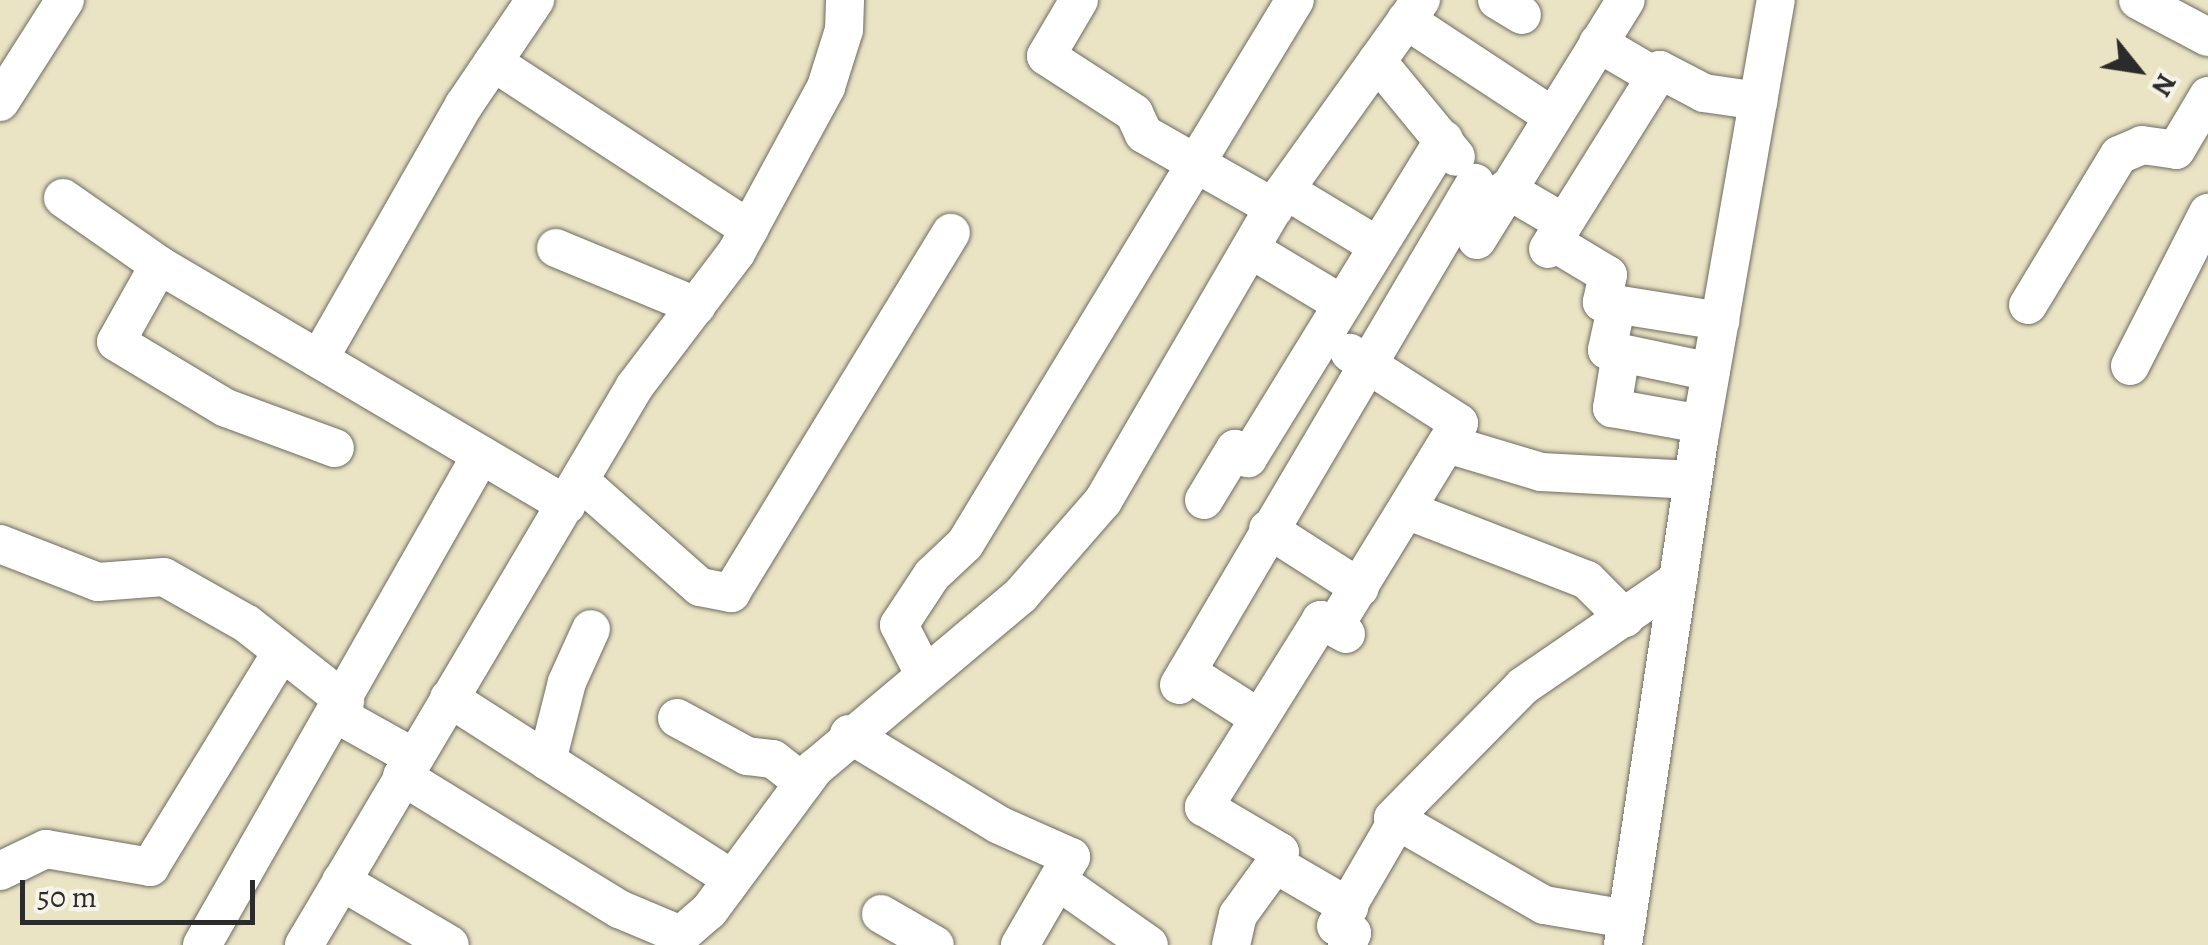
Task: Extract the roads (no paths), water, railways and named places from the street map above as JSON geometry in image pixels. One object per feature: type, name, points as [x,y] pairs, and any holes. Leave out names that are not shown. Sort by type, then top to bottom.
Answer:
[{"type":"street","points":[[0,102],[64,0]]},
{"type":"street","points":[[319,359],[493,62],[534,0]]},
{"type":"street","points":[[304,945],[636,386],[749,229],[826,87],[844,30],[844,0]]},
{"type":"street","points":[[1079,0],[1046,56],[1134,113],[1144,134],[1197,164],[1376,245]]},
{"type":"street","points":[[924,674],[899,624],[932,575],[965,544],[1295,0]]},
{"type":"street","points":[[1678,580],[1522,686],[1393,818],[1544,905],[1625,932],[1702,424],[1776,0]]},
{"type":"street","points":[[2138,0],[2208,37]]},
{"type":"street","points":[[1259,718],[1183,678],[1368,365],[1552,116],[1598,43],[1618,2]]},
{"type":"street","points":[[0,544],[98,582],[164,578],[247,624],[408,766],[618,909],[677,940],[732,879],[804,783],[849,734],[1022,595],[1103,501],[1280,199],[1414,10],[1552,116]]},
{"type":"street","points":[[1598,43],[1656,77]]},
{"type":"street","points":[[1378,61],[1444,139],[1494,190],[1608,276],[1602,302],[1720,321]]},
{"type":"street","points":[[493,62],[749,229]]},
{"type":"street","points":[[1555,238],[1660,70],[1704,93],[1758,101]]},
{"type":"street","points":[[2028,305],[2119,155],[2142,145],[2176,150],[2208,96]]},
{"type":"street","points":[[1204,500],[1235,449],[1248,458],[1444,139]]},
{"type":"street","points":[[1478,240],[1494,190]]},
{"type":"street","points":[[63,198],[159,265],[481,454],[574,493],[700,587],[731,593],[950,233]]},
{"type":"street","points":[[2130,366],[2208,212]]},
{"type":"street","points":[[556,248],[696,306]]},
{"type":"street","points":[[1250,249],[1342,304]]},
{"type":"street","points":[[159,265],[116,342],[226,408],[335,448]]},
{"type":"street","points":[[1617,304],[1606,350],[1711,372]]},
{"type":"street","points":[[1231,945],[1238,914],[1280,852],[1204,807],[1321,620],[1340,630],[1360,588],[1451,445],[1459,423],[1322,336]]},
{"type":"street","points":[[1621,354],[1612,408],[1702,424]]},
{"type":"street","points":[[1284,400],[1331,429]]},
{"type":"street","points":[[1451,445],[1487,461],[1541,472],[1693,480]]},
{"type":"street","points":[[202,945],[342,708],[481,454]]},
{"type":"street","points":[[1409,511],[1587,580],[1625,618]]},
{"type":"street","points":[[1268,529],[1360,588]]},
{"type":"street","points":[[547,760],[566,682],[591,629]]},
{"type":"street","points":[[0,871],[46,848],[150,868],[282,652]]},
{"type":"street","points":[[449,698],[732,879]]},
{"type":"street","points":[[677,718],[746,756],[772,759],[804,783]]},
{"type":"street","points":[[849,734],[999,826],[1072,857],[1020,945]]},
{"type":"street","points":[[1347,945],[1352,933],[1336,926],[1398,821]]},
{"type":"street","points":[[1275,864],[1348,906]]},
{"type":"street","points":[[342,880],[450,945]]},
{"type":"street","points":[[1058,880],[1149,945]]},
{"type":"street","points":[[881,914],[935,945]]}]
